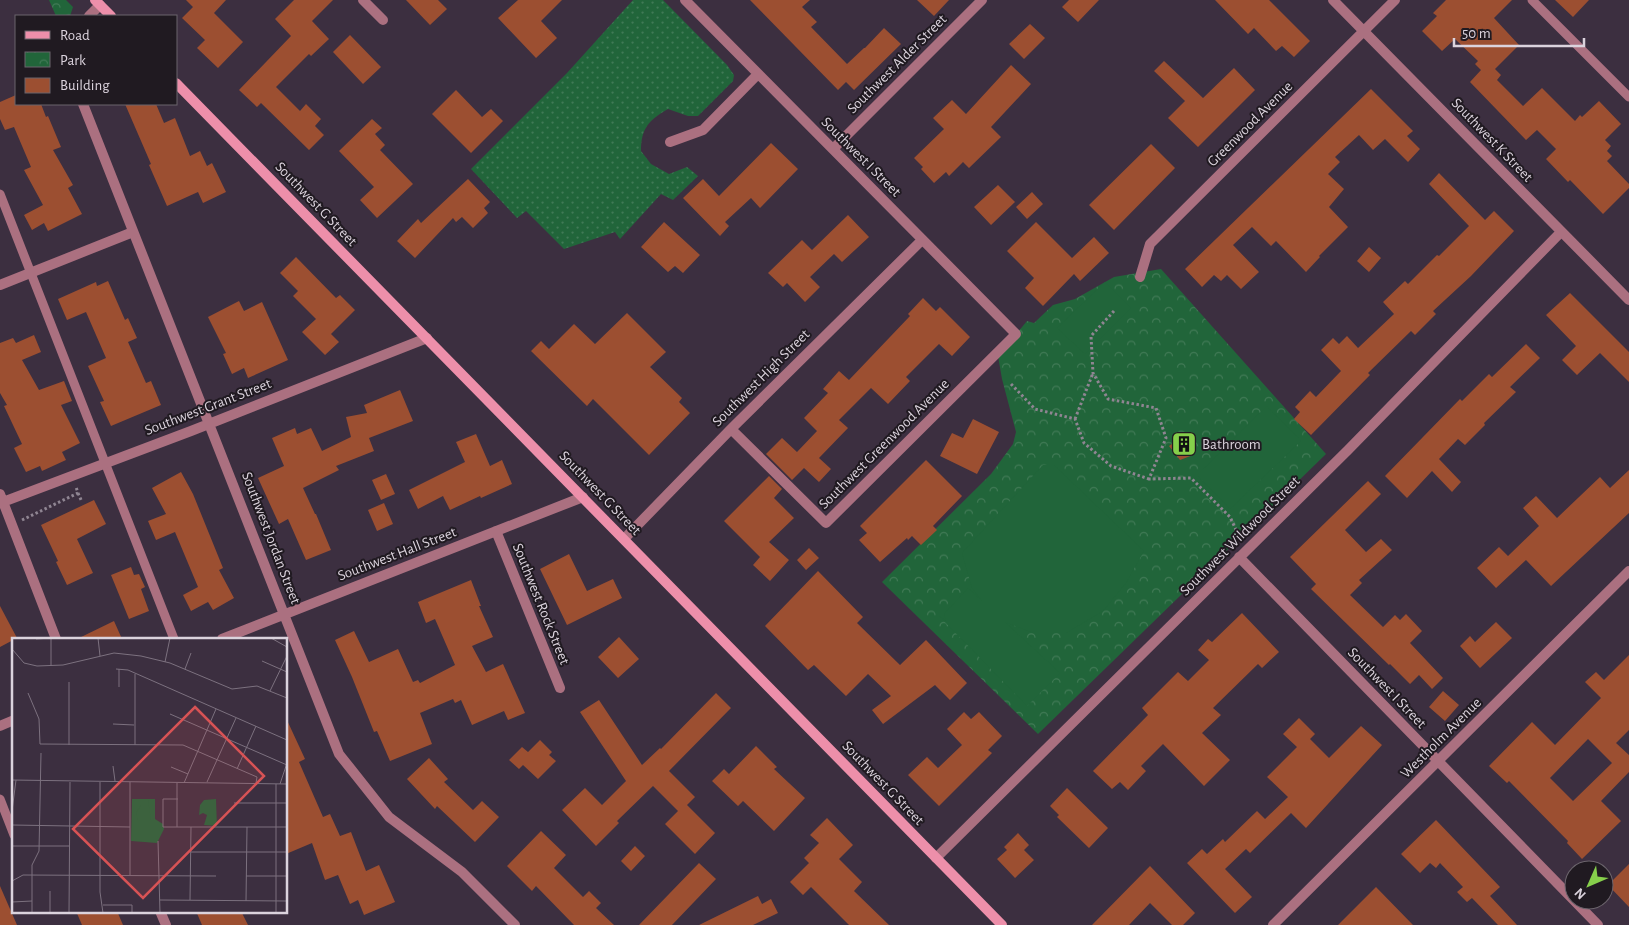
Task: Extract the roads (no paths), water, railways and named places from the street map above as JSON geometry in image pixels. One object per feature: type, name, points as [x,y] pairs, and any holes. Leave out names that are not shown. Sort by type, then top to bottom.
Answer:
[{"type":"main road","points":[[98,3],[110,15]]},
{"type":"main road","name":"Southwest G Street","points":[[178,85],[1002,925]]},
{"type":"street","points":[[363,0],[383,20]]},
{"type":"street","name":"Southwest I Street","points":[[685,0],[1016,334]]},
{"type":"street","name":"Southwest Alder Street","points":[[833,149],[982,0]]},
{"type":"street","name":"Southwest K Street","points":[[1333,0],[1629,300]]},
{"type":"street","name":"Greenwood Avenue","points":[[1140,277],[1150,244],[1395,0]]},
{"type":"street","points":[[90,15],[98,3]]},
{"type":"street","points":[[670,142],[704,130],[758,74]]},
{"type":"street","name":"Southwest Jordan Street","points":[[83,105],[339,754],[389,818],[462,872],[515,925]]},
{"type":"street","points":[[0,285],[133,232]]},
{"type":"street","name":"Southwest Wildwood Street","points":[[936,858],[1348,450],[1561,232]]},
{"type":"street","name":"Southwest High Street","points":[[624,539],[731,429],[922,240]]},
{"type":"street","name":"Southwest Greenwood Avenue","points":[[731,429],[826,523],[1016,334]]},
{"type":"street","name":"Southwest Grant Street","points":[[1,500],[70,477],[427,338]]},
{"type":"street","name":"Southwest Hall Street","points":[[224,638],[583,497]]},
{"type":"street","points":[[1,500],[13,525],[56,638]]},
{"type":"street","name":"Southwest Rock Street","points":[[496,531],[560,688]]},
{"type":"street","name":"Southwest I Street","points":[[1239,557],[1598,925]]},
{"type":"street","name":"Westholm Avenue","points":[[1273,925],[1629,571]]},
{"type":"street","points":[[0,726],[12,721]]},
{"type":"street","points":[[160,912],[166,925]]},
{"type":"lane","points":[[1532,0],[1629,97]]},
{"type":"lane","points":[[0,194],[174,638]]},
{"type":"lane","points":[[0,799],[12,830]]},
{"type":"place","name":"Bathroom","points":[[1184,444]]}]
